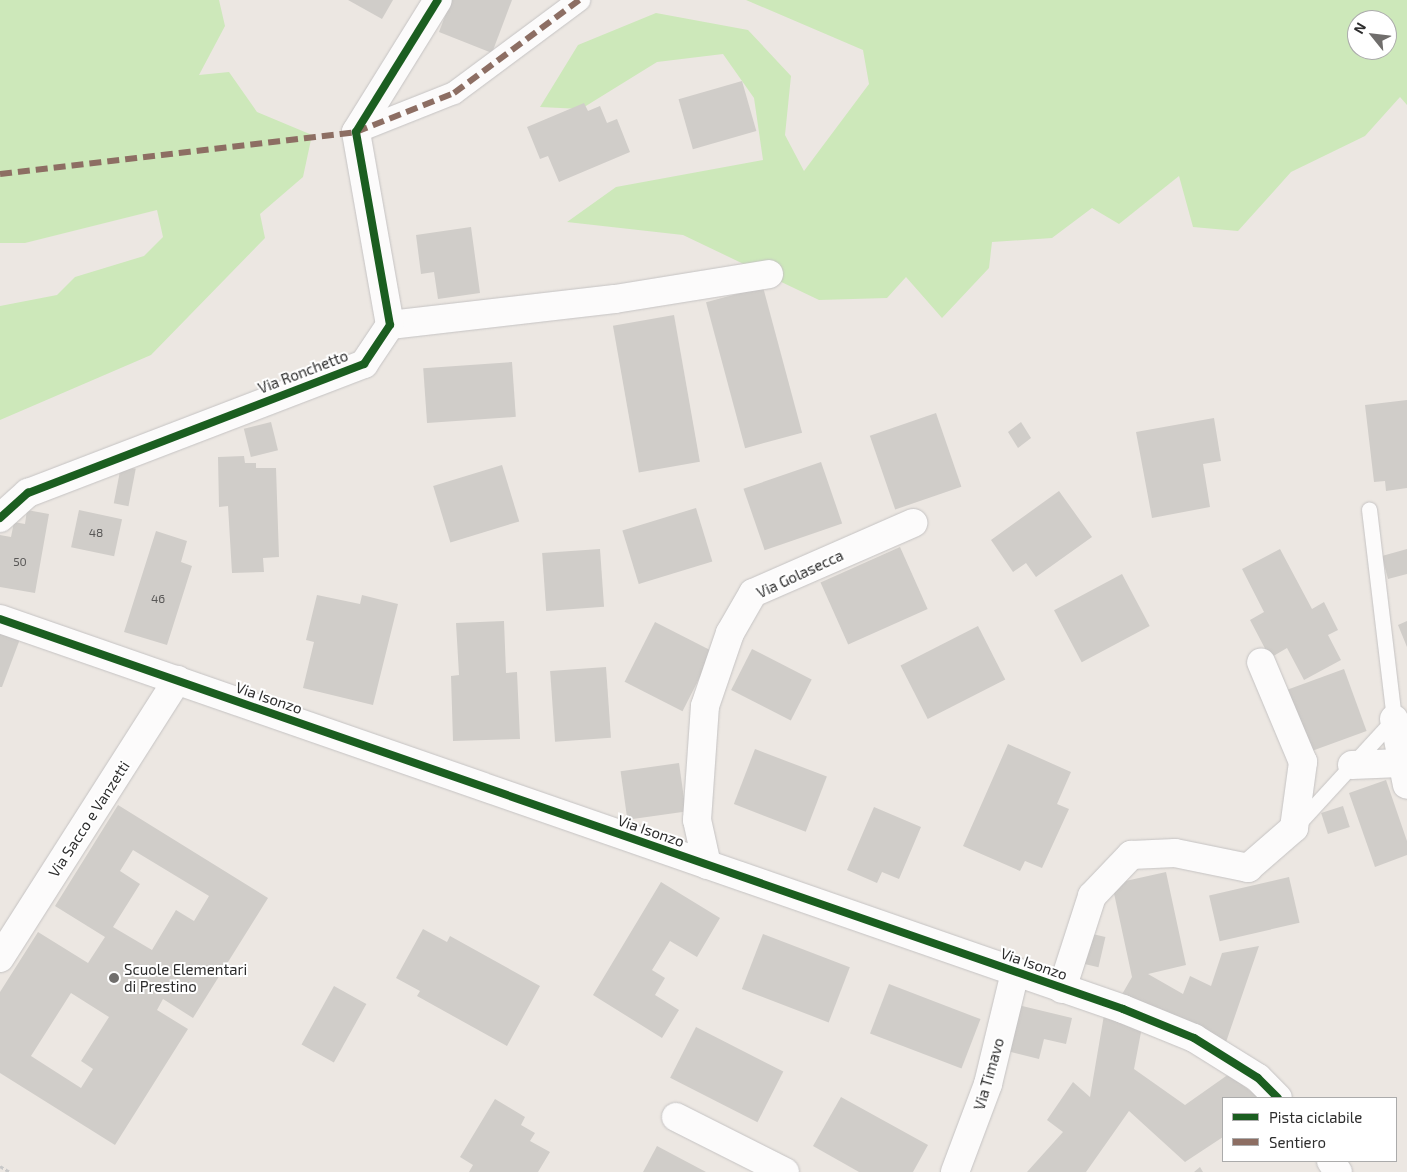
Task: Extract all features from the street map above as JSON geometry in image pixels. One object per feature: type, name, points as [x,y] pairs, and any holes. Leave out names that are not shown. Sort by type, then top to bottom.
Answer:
[{"type":"street","points":[[438,0],[356,132],[390,325],[615,300],[769,274]]},
{"type":"street","points":[[356,132],[454,93],[579,0]]},
{"type":"street","name":"Via Ronchetto","points":[[0,518],[28,493],[364,364],[390,325]]},
{"type":"street","name":"Via Golasecca","points":[[707,865],[697,820],[705,706],[730,633],[753,593],[913,523]]},
{"type":"street","name":"Via Isonzo","points":[[0,619],[1015,972],[1194,1038],[1258,1078],[1277,1097]]},
{"type":"street","points":[[1261,662],[1303,762],[1294,828]]},
{"type":"street","name":"Via Sacco e Vanzetti","points":[[0,958],[177,680]]},
{"type":"street","points":[[1352,766],[1404,774],[1394,719]]},
{"type":"street","name":"Via Isonzo","points":[[1062,989],[1092,896],[1131,855],[1176,853],[1248,868],[1294,828]]},
{"type":"street","name":"Via Timavo","points":[[955,1172],[988,1084],[1015,972]]},
{"type":"street","points":[[676,1117],[785,1172]]},
{"type":"lane","points":[[1294,828],[1394,719],[1368,509]]},
{"type":"path","points":[[0,1166],[10,1172]]},
{"type":"green space","points":[[0,0],[219,0],[225,26],[199,75],[229,72],[257,112],[312,135],[303,177],[260,214],[265,238],[151,355],[0,420],[0,306],[57,295],[75,277],[144,256],[163,237],[157,210],[25,243],[0,243]]},
{"type":"green space","points":[[746,0],[1407,0],[1407,105],[1400,97],[1365,136],[1291,172],[1238,231],[1193,227],[1179,176],[1119,224],[1092,208],[1052,238],[992,242],[989,268],[942,318],[906,277],[887,298],[819,300],[683,235],[567,222],[616,187],[763,160],[754,98],[723,54],[657,62],[581,109],[540,107],[578,45],[656,13],[748,30],[791,76],[785,135],[804,171],[869,84],[863,50]]},
{"type":"building","points":[[348,0],[393,0],[382,19]]},
{"type":"building","points":[[451,0],[512,0],[492,53],[439,32]]},
{"type":"building","points":[[742,81],[756,131],[693,149],[679,99]]},
{"type":"building","points":[[584,103],[588,111],[600,106],[607,123],[617,119],[630,152],[559,182],[548,156],[540,159],[527,127]]},
{"type":"building","points":[[471,227],[480,293],[438,299],[434,272],[421,274],[416,235]]},
{"type":"building","points":[[763,287],[802,433],[745,448],[706,302]]},
{"type":"building","points":[[674,315],[700,462],[639,473],[613,326]]},
{"type":"building","points":[[512,362],[516,417],[427,423],[423,368]]},
{"type":"building","points":[[1407,400],[1407,488],[1386,491],[1385,481],[1374,482],[1365,405]]},
{"type":"building","points":[[936,413],[961,487],[895,510],[870,436]]},
{"type":"building","points":[[1214,418],[1221,461],[1203,464],[1210,507],[1152,518],[1136,432]]},
{"type":"building","points":[[271,422],[278,450],[251,457],[244,429]]},
{"type":"building","points":[[1021,422],[1031,438],[1018,448],[1008,432]]},
{"type":"building","points":[[244,456],[245,463],[256,463],[256,468],[276,468],[279,557],[263,558],[264,572],[232,573],[228,506],[219,507],[218,457]]},
{"type":"building","points":[[821,462],[842,523],[765,550],[743,489]]},
{"type":"building","points":[[502,465],[519,521],[450,542],[433,486]]},
{"type":"building","points":[[121,466],[136,469],[128,506],[114,503]]},
{"type":"building","points":[[1059,491],[1092,537],[1036,577],[1026,563],[1013,572],[991,540]]},
{"type":"building","points":[[696,508],[712,562],[639,584],[622,531]]},
{"type":"building","points":[[27,510],[49,514],[35,593],[0,587],[0,535],[11,537],[14,522],[25,524]]},
{"type":"building","points":[[79,510],[122,519],[114,556],[71,547]]},
{"type":"building","points":[[156,531],[187,541],[181,562],[192,566],[167,645],[124,632]]},
{"type":"building","points":[[900,547],[928,609],[848,645],[821,582]]},
{"type":"building","points":[[600,549],[604,607],[546,611],[542,553]]},
{"type":"building","points":[[1280,549],[1312,609],[1324,602],[1338,630],[1328,635],[1341,660],[1304,680],[1287,648],[1270,658],[1250,620],[1264,612],[1242,569]]},
{"type":"building","points":[[1407,549],[1407,574],[1388,579],[1382,556]]},
{"type":"building","points":[[1122,574],[1150,626],[1082,662],[1054,610]]},
{"type":"building","points":[[317,595],[360,604],[362,595],[398,604],[373,705],[303,688],[314,642],[306,640]]},
{"type":"building","points":[[504,621],[506,673],[517,672],[520,739],[453,741],[451,676],[459,675],[456,623]]},
{"type":"building","points":[[1407,621],[1407,647],[1398,625]]},
{"type":"building","points":[[655,622],[713,652],[682,711],[625,682]]},
{"type":"building","points":[[978,626],[1005,679],[928,719],[900,665]]},
{"type":"building","points":[[0,631],[20,639],[2,687],[0,687]]},
{"type":"building","points":[[752,649],[812,679],[791,720],[731,690]]},
{"type":"building","points":[[606,667],[611,738],[555,742],[550,671]]},
{"type":"building","points":[[1344,669],[1367,731],[1304,754],[1281,692]]},
{"type":"building","points":[[1008,744],[1071,772],[1057,804],[1069,809],[1042,868],[1025,861],[1020,871],[963,846]]},
{"type":"building","points":[[755,749],[827,777],[806,832],[734,804]]},
{"type":"building","points":[[679,763],[686,812],[627,820],[621,771]]},
{"type":"building","points":[[1386,780],[1407,841],[1407,855],[1375,867],[1349,793]]},
{"type":"building","name":"Scuole Elementari di Prestino","points":[[118,805],[268,898],[193,1018],[163,999],[157,1010],[188,1029],[115,1145],[0,1073],[0,992],[38,932],[88,963],[105,937],[55,906]],"holes":[[[133,850],[209,896],[194,921],[176,910],[152,950],[113,927],[140,884],[120,871]],[[71,993],[109,1017],[81,1061],[93,1069],[81,1088],[31,1056]]]},
{"type":"building","points":[[1343,806],[1350,827],[1328,834],[1321,813]]},
{"type":"building","points":[[874,807],[921,827],[899,879],[882,872],[877,883],[847,870]]},
{"type":"building","points":[[1166,872],[1186,965],[1148,974],[1183,994],[1190,976],[1211,986],[1222,953],[1259,946],[1224,1048],[1121,996],[1132,977],[1112,884]]},
{"type":"building","points":[[1289,877],[1300,923],[1220,941],[1209,895]]},
{"type":"building","points":[[661,882],[720,918],[697,957],[670,941],[652,970],[665,978],[655,995],[679,1010],[662,1038],[593,995]]},
{"type":"building","points":[[423,929],[447,942],[450,936],[540,986],[507,1046],[417,996],[420,991],[396,978]]},
{"type":"building","points":[[1084,932],[1105,937],[1098,967],[1077,962]]},
{"type":"building","points":[[763,934],[850,967],[829,1022],[742,989]]},
{"type":"building","points":[[889,984],[980,1019],[961,1069],[870,1033]]},
{"type":"building","points":[[334,986],[366,1004],[334,1063],[302,1045]]},
{"type":"building","points":[[1018,1005],[1072,1018],[1066,1044],[1044,1039],[1039,1059],[1007,1051]]},
{"type":"building","points":[[1104,1015],[1142,1027],[1134,1069],[1185,1105],[1229,1074],[1258,1097],[1222,1097],[1222,1138],[1185,1162],[1129,1111],[1086,1172],[1027,1172],[1063,1132],[1047,1120],[1073,1082],[1090,1097]]},
{"type":"building","points":[[696,1027],[783,1071],[757,1122],[670,1078]]},
{"type":"building","points":[[841,1097],[928,1145],[913,1172],[859,1172],[813,1146]]},
{"type":"building","points":[[495,1099],[525,1117],[521,1125],[535,1133],[530,1141],[550,1152],[538,1172],[469,1172],[473,1165],[460,1157]]},
{"type":"building","points":[[657,1146],[706,1172],[643,1172]]},
{"type":"building","points":[[1200,1167],[1203,1172],[1194,1172]]},
{"type":"marked path","points":[[0,174],[356,132],[454,93],[579,0]]},
{"type":"cycle path","points":[[0,518],[28,493],[364,364],[390,325],[356,132],[438,0]]},
{"type":"cycle path","points":[[0,619],[1123,1009],[1194,1038],[1258,1078],[1277,1097]]},
{"type":"place","name":"Scuole Elementari di Prestino","points":[[114,978]]}]
